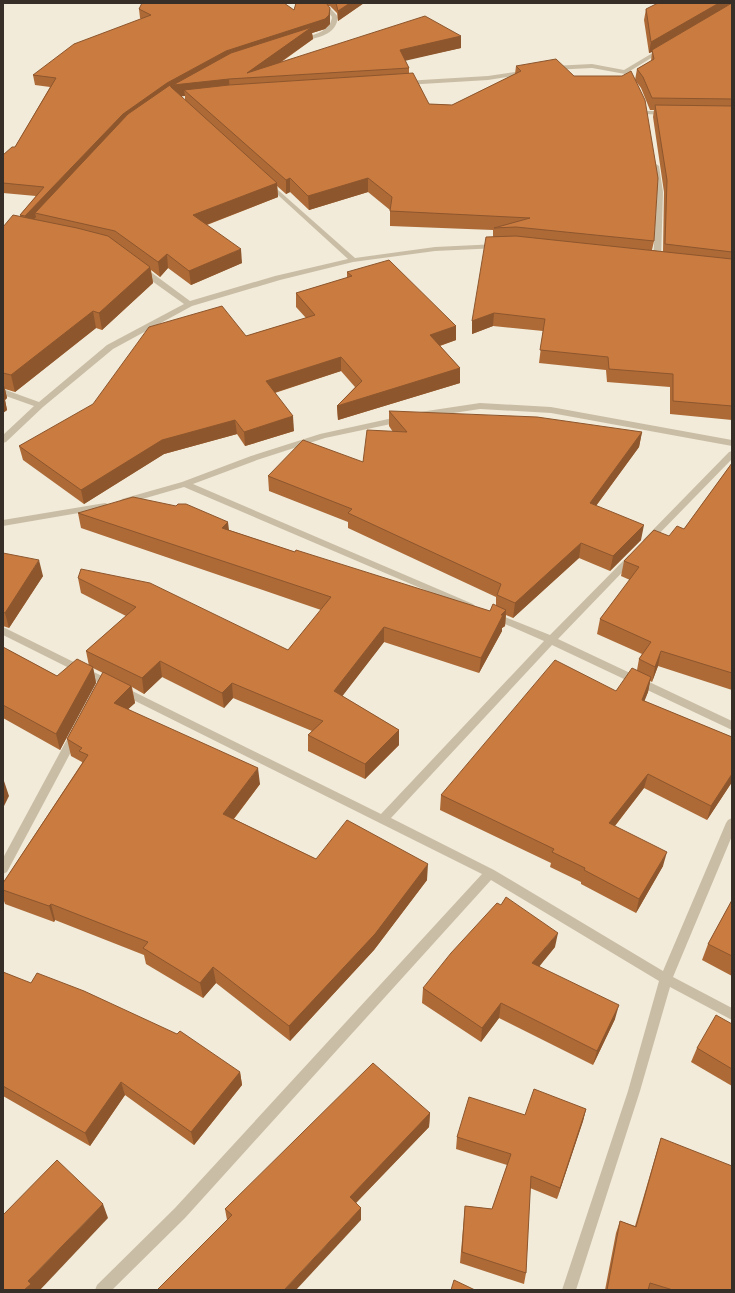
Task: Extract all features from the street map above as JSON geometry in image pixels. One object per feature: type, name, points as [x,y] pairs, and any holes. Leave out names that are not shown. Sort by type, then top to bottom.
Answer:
[{"type":"street","points":[[296,43],[328,30],[334,25],[335,17],[328,8],[311,3]]},
{"type":"street","points":[[542,69],[592,66],[627,75],[670,45]]},
{"type":"street","points":[[400,84],[488,78],[534,71]]},
{"type":"street","points":[[648,121],[646,110],[676,113]]},
{"type":"street","points":[[655,160],[660,192],[657,260]]},
{"type":"street","points":[[265,181],[353,260]]},
{"type":"street","points":[[3,440],[40,405],[110,347],[189,304],[278,278],[353,260],[435,249],[508,246]]},
{"type":"street","points":[[133,263],[189,304]]},
{"type":"street","points":[[3,392],[40,405]]},
{"type":"street","points":[[3,523],[106,506],[185,484],[254,458],[323,436],[430,413],[480,406],[551,410],[732,443]]},
{"type":"street","points":[[383,819],[551,640],[732,454]]},
{"type":"street","points":[[185,484],[551,640],[732,726]]},
{"type":"street","points":[[3,631],[102,684],[383,819],[490,873],[666,979],[732,1014]]},
{"type":"street","points":[[3,869],[82,722]]},
{"type":"street","points":[[569,1290],[634,1091],[666,979],[732,823]]},
{"type":"street","points":[[102,1290],[185,1208],[490,873]]},
{"type":"building","points":[[142,3],[284,3],[294,10],[296,3],[326,3],[330,8],[329,15],[325,19],[226,51],[167,83],[123,114],[25,216],[20,215],[44,187],[3,183],[3,155],[12,147],[15,147],[56,78],[33,75],[74,44],[151,15],[139,9]]},
{"type":"building","points":[[336,3],[350,3],[338,11]]},
{"type":"building","points":[[658,3],[719,3],[651,42],[646,9]]},
{"type":"building","points":[[732,3],[732,99],[652,98],[643,77],[637,69],[654,59],[652,50]]},
{"type":"building","points":[[425,16],[461,36],[400,50],[409,68],[229,79],[173,85],[231,53],[312,27],[247,73]]},
{"type":"building","points":[[556,59],[574,76],[622,76],[631,71],[645,100],[658,178],[654,241],[516,227],[494,228],[530,218],[390,211],[392,197],[368,178],[308,196],[290,178],[286,180],[184,90],[229,85],[413,73],[429,104],[452,105],[521,71],[516,66]]},
{"type":"building","points":[[170,85],[277,183],[193,215],[241,249],[189,271],[167,254],[158,262],[115,231],[35,213],[128,114]]},
{"type":"building","points":[[655,105],[732,106],[732,252],[665,244],[667,180]]},
{"type":"building","points":[[13,215],[108,236],[150,267],[99,313],[93,311],[11,375],[3,373],[3,227]]},
{"type":"building","points":[[516,236],[732,259],[732,406],[673,401],[673,374],[609,369],[608,357],[540,350],[545,319],[494,313],[472,321],[486,237]]},
{"type":"building","points":[[389,260],[456,326],[430,335],[460,368],[337,406],[362,381],[341,357],[266,381],[293,416],[244,432],[235,420],[162,440],[81,490],[19,446],[93,404],[149,327],[222,306],[246,336],[315,315],[296,293],[352,276],[347,272]]},
{"type":"building","points":[[389,411],[537,417],[642,432],[590,503],[644,525],[613,556],[581,543],[515,603],[497,595],[501,584],[348,513],[352,509],[268,476],[303,440],[363,462],[367,430],[407,432]]},
{"type":"building","points":[[732,463],[732,673],[661,651],[655,667],[639,659],[651,642],[600,619],[639,567],[624,561],[654,530],[669,536],[677,526],[684,529]]},
{"type":"building","points":[[133,497],[176,506],[178,504],[186,504],[228,522],[222,528],[295,552],[296,550],[490,611],[493,604],[506,610],[501,615],[503,615],[481,658],[384,627],[334,691],[399,730],[365,764],[308,735],[323,721],[232,683],[222,693],[160,661],[142,678],[86,651],[136,607],[78,578],[81,569],[150,583],[288,650],[331,597],[78,513]]},
{"type":"building","points":[[3,553],[39,560],[5,613],[3,612]]},
{"type":"building","points":[[3,647],[57,676],[77,659],[93,667],[56,734],[3,705]]},
{"type":"building","points":[[555,660],[616,691],[632,668],[651,677],[642,700],[732,737],[732,774],[711,806],[648,774],[609,823],[667,852],[639,899],[584,870],[585,868],[552,852],[554,849],[441,795]]},
{"type":"building","points":[[103,672],[131,686],[114,703],[258,768],[223,814],[316,859],[347,820],[428,864],[375,934],[289,1026],[213,967],[200,983],[143,948],[148,942],[51,904],[49,906],[3,890],[3,883],[88,755],[79,751],[82,748],[67,739]]},
{"type":"building","points":[[506,897],[558,933],[532,963],[619,1005],[597,1051],[501,1003],[482,1028],[423,988],[451,953],[497,903],[501,905]]},
{"type":"building","points":[[732,900],[732,956],[708,944]]},
{"type":"building","points":[[3,972],[31,983],[37,973],[84,991],[177,1034],[180,1031],[240,1072],[191,1132],[121,1082],[85,1133],[3,1086]]},
{"type":"building","points":[[716,1015],[732,1024],[732,1069],[697,1048]]},
{"type":"building","points":[[373,1063],[430,1113],[350,1197],[361,1208],[284,1290],[157,1290],[232,1215],[225,1209]]},
{"type":"building","points":[[534,1089],[586,1109],[560,1188],[531,1176],[526,1273],[462,1252],[465,1206],[492,1209],[511,1154],[457,1137],[469,1097],[525,1115]]},
{"type":"building","points":[[661,1138],[732,1166],[732,1290],[673,1290],[650,1283],[648,1290],[607,1290],[620,1221],[636,1227]]},
{"type":"building","points":[[57,1160],[103,1204],[28,1281],[31,1284],[24,1290],[3,1290],[3,1215]]},
{"type":"building","points":[[454,1280],[475,1290],[451,1290]]}]
